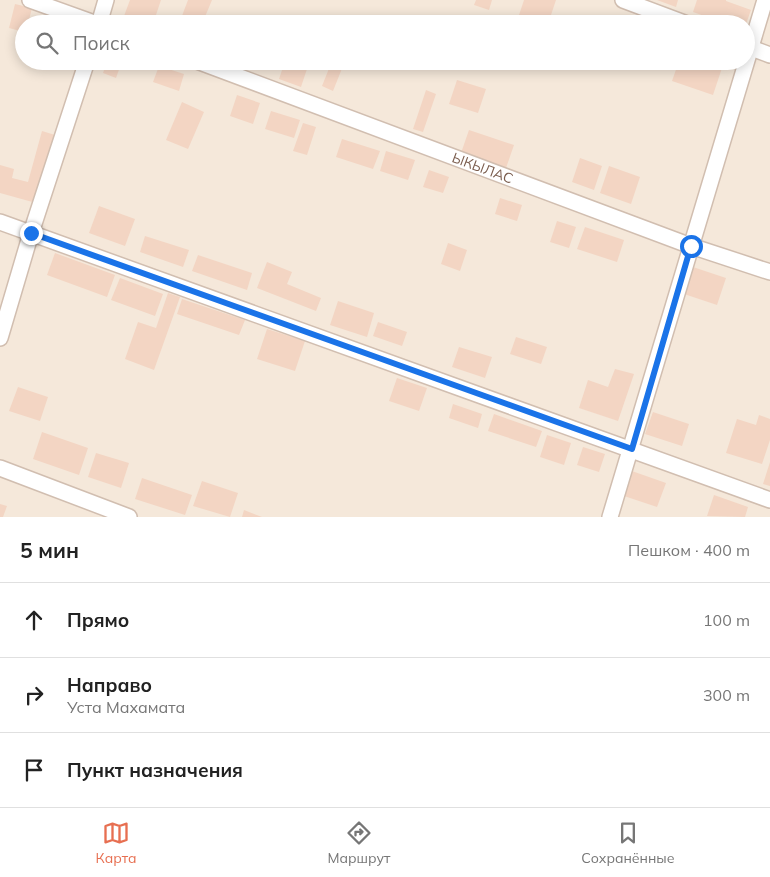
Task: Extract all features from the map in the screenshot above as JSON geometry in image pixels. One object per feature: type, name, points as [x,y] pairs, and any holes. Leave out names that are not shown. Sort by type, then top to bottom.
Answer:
[{"type":"street","points":[[30,0],[72,15]]},
{"type":"street","points":[[101,15],[106,0]]},
{"type":"street","points":[[623,0],[663,15]]},
{"type":"street","points":[[755,29],[765,0]]},
{"type":"street","points":[[755,49],[770,55]]},
{"type":"street","points":[[0,338],[31,233],[84,70]]},
{"type":"street","name":"ЫКЫЛАС","points":[[221,70],[691,246],[770,272]]},
{"type":"street","points":[[610,517],[632,449],[742,70]]},
{"type":"street","points":[[0,222],[770,500]]},
{"type":"street","points":[[0,468],[129,517]]},
{"type":"shaded area","points":[[0,0],[770,0],[770,517],[0,517]]},
{"type":"building","points":[[130,0],[161,0],[156,15],[124,15]]},
{"type":"building","points":[[188,0],[212,0],[206,15],[182,15]]},
{"type":"building","points":[[476,0],[492,0],[489,10],[474,5]]},
{"type":"building","points":[[524,0],[556,0],[551,15],[519,15]]},
{"type":"building","points":[[657,0],[678,0],[676,7]]},
{"type":"building","points":[[697,0],[726,0],[751,10],[749,15],[702,15],[693,12]]},
{"type":"building","points":[[15,4],[32,8],[30,15],[15,15],[15,30],[9,28]]},
{"type":"building","points":[[104,70],[119,70],[116,78],[103,73]]},
{"type":"building","points":[[158,70],[172,70],[184,74],[179,91],[153,82]]},
{"type":"building","points":[[282,70],[307,70],[301,87],[279,79]]},
{"type":"building","points":[[328,70],[341,70],[333,91],[322,86]]},
{"type":"building","points":[[676,70],[721,70],[713,95],[672,81]]},
{"type":"building","points":[[457,80],[486,89],[478,113],[449,104]]},
{"type":"building","points":[[426,90],[436,94],[423,132],[413,129]]},
{"type":"building","points":[[237,95],[260,103],[253,124],[230,116]]},
{"type":"building","points":[[182,102],[204,112],[188,149],[166,140]]},
{"type":"building","points":[[271,111],[300,120],[294,138],[265,129]]},
{"type":"building","points":[[303,123],[316,127],[307,155],[293,151]]},
{"type":"building","points":[[469,130],[514,145],[506,168],[461,153]]},
{"type":"building","points":[[42,131],[55,135],[36,203],[0,193],[0,165],[14,169],[12,178],[28,182]]},
{"type":"building","points":[[342,139],[380,151],[373,169],[336,157]]},
{"type":"building","points":[[386,151],[415,160],[408,180],[380,171]]},
{"type":"building","points":[[580,158],[602,166],[594,190],[572,182]]},
{"type":"building","points":[[609,166],[640,177],[631,204],[600,193]]},
{"type":"building","points":[[429,170],[449,177],[443,193],[423,187]]},
{"type":"building","points":[[500,198],[522,205],[517,221],[495,214]]},
{"type":"building","points":[[99,206],[135,219],[125,246],[89,233]]},
{"type":"building","points":[[557,221],[576,227],[569,248],[550,242]]},
{"type":"building","points":[[585,227],[624,240],[617,262],[577,249]]},
{"type":"building","points":[[145,236],[189,250],[183,267],[140,252]]},
{"type":"building","points":[[448,243],[467,250],[460,271],[441,264]]},
{"type":"building","points":[[55,253],[115,275],[107,297],[47,275]]},
{"type":"building","points":[[198,255],[252,273],[247,290],[192,271]]},
{"type":"building","points":[[267,262],[292,272],[287,284],[321,298],[316,311],[257,288]]},
{"type":"building","points":[[693,267],[726,278],[717,305],[684,294]]},
{"type":"building","points":[[120,278],[163,294],[155,316],[111,300]]},
{"type":"building","points":[[168,293],[180,297],[154,370],[125,359],[138,322],[156,328]]},
{"type":"building","points":[[182,299],[245,320],[239,335],[177,314]]},
{"type":"building","points":[[338,301],[374,313],[367,337],[330,325]]},
{"type":"building","points":[[378,322],[407,332],[402,346],[373,336]]},
{"type":"building","points":[[267,329],[305,341],[295,371],[257,359]]},
{"type":"building","points":[[516,337],[547,347],[541,364],[510,354]]},
{"type":"building","points":[[459,347],[492,357],[485,378],[452,367]]},
{"type":"building","points":[[615,369],[634,374],[618,421],[579,408],[588,380],[608,387]]},
{"type":"building","points":[[397,378],[427,388],[419,411],[389,401]]},
{"type":"building","points":[[18,387],[48,397],[40,421],[9,411]]},
{"type":"building","points":[[453,404],[482,414],[478,428],[449,418]]},
{"type":"building","points":[[653,412],[689,424],[682,446],[645,434]]},
{"type":"building","points":[[494,414],[542,431],[536,447],[488,431]]},
{"type":"building","points":[[759,415],[770,419],[770,440],[762,464],[726,453],[737,419],[756,425]]},
{"type":"building","points":[[42,432],[88,448],[79,475],[33,459]]},
{"type":"building","points":[[547,435],[571,443],[564,465],[540,457]]},
{"type":"building","points":[[583,447],[605,454],[599,472],[577,465]]},
{"type":"building","points":[[96,453],[129,463],[121,488],[88,477]]},
{"type":"building","points":[[770,462],[770,486],[763,484]]},
{"type":"building","points":[[629,470],[666,483],[657,507],[621,495]]},
{"type":"building","points":[[142,478],[192,495],[185,515],[135,499]]},
{"type":"building","points":[[202,481],[238,493],[230,517],[193,506]]},
{"type":"building","points":[[714,495],[748,507],[745,517],[707,516]]},
{"type":"building","points":[[0,504],[7,506],[3,517],[0,517]]},
{"type":"building","points":[[244,510],[262,517],[242,517]]},
{"type":"route","points":[[31,233],[632,449],[691,246]]}]
